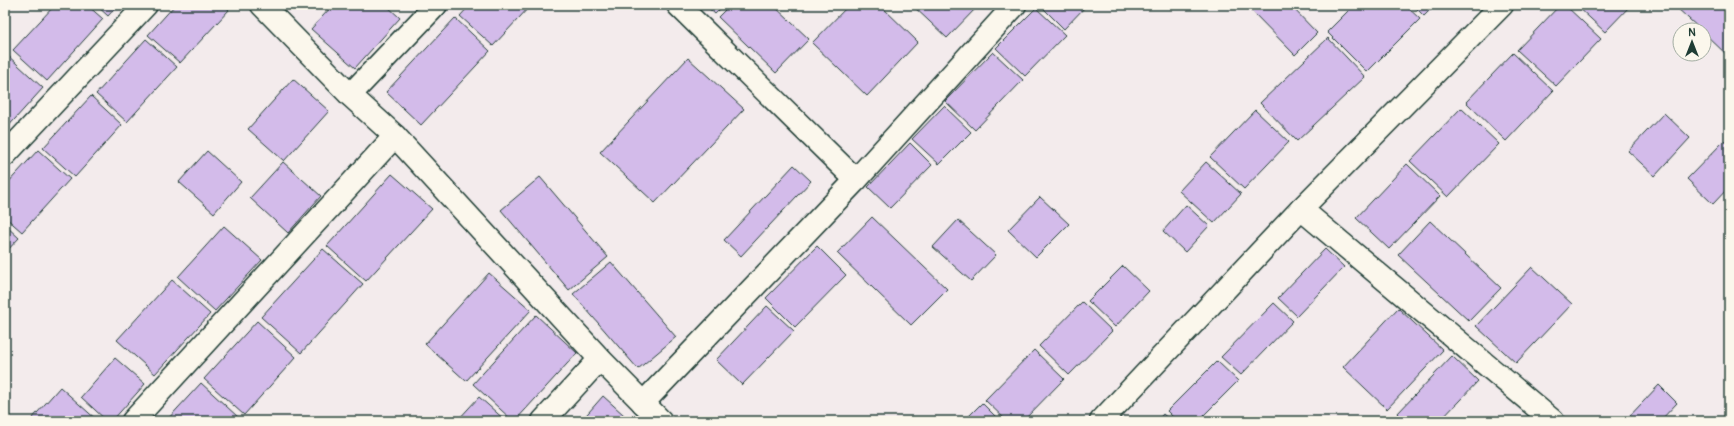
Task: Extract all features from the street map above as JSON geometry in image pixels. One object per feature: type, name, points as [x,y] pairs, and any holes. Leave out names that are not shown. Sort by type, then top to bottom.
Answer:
[{"type":"street","points":[[5,155],[146,5]]},
{"type":"street","points":[[262,5],[350,95],[395,136],[600,359],[661,421]]},
{"type":"street","points":[[350,95],[436,5]]},
{"type":"street","points":[[678,5],[856,180]]},
{"type":"street","points":[[643,403],[856,180],[1015,5]]},
{"type":"street","points":[[1101,421],[1300,209],[1502,5]]},
{"type":"street","points":[[133,421],[395,136]]},
{"type":"street","points":[[1300,209],[1553,421]]},
{"type":"street","points":[[543,421],[600,359]]},
{"type":"building","points":[[55,5],[87,5],[103,19],[47,81],[13,50]]},
{"type":"building","points":[[96,5],[118,5],[108,16]]},
{"type":"building","points":[[175,5],[224,5],[229,10],[180,63],[148,35]]},
{"type":"building","points":[[333,5],[386,5],[400,18],[355,68],[311,29]]},
{"type":"building","points":[[470,5],[531,5],[493,46],[460,16]]},
{"type":"building","points":[[705,5],[724,5],[715,14]]},
{"type":"building","points":[[730,5],[773,5],[809,39],[776,73],[718,17]]},
{"type":"building","points":[[849,5],[880,5],[918,42],[867,96],[812,43]]},
{"type":"building","points":[[912,5],[979,5],[947,38]]},
{"type":"building","points":[[1040,5],[1087,5],[1064,29]]},
{"type":"building","points":[[1246,5],[1290,5],[1317,33],[1295,55]]},
{"type":"building","points":[[1354,5],[1405,5],[1420,19],[1367,72],[1327,32]]},
{"type":"building","points":[[1413,5],[1435,5],[1424,16]]},
{"type":"building","points":[[1560,5],[1565,5],[1601,39],[1556,86],[1517,50]]},
{"type":"building","points":[[1576,5],[1631,5],[1605,32]]},
{"type":"building","points":[[1678,5],[1729,5],[1729,57],[1712,41],[1712,22],[1692,22],[1676,7]]},
{"type":"building","points":[[1036,8],[1065,35],[1025,76],[996,48]]},
{"type":"building","points":[[455,18],[490,51],[421,125],[386,92]]},
{"type":"building","points":[[1328,38],[1365,77],[1297,141],[1260,103]]},
{"type":"building","points":[[146,39],[177,67],[127,122],[96,94]]},
{"type":"building","points":[[993,52],[1023,80],[975,130],[945,101]]},
{"type":"building","points":[[5,53],[43,88],[5,130]]},
{"type":"building","points":[[1513,53],[1553,91],[1506,141],[1466,102]]},
{"type":"building","points":[[688,58],[744,109],[655,203],[600,152]]},
{"type":"building","points":[[293,79],[329,111],[284,161],[248,129]]},
{"type":"building","points":[[91,96],[122,125],[75,177],[43,148]]},
{"type":"building","points":[[944,106],[971,132],[939,164],[912,139]]},
{"type":"building","points":[[1461,108],[1499,144],[1448,197],[1410,161]]},
{"type":"building","points":[[1255,110],[1289,142],[1244,189],[1210,157]]},
{"type":"building","points":[[1664,113],[1690,138],[1655,176],[1628,151]]},
{"type":"building","points":[[1724,141],[1729,145],[1729,187],[1713,204],[1687,179]]},
{"type":"building","points":[[910,143],[932,165],[890,208],[868,187]]},
{"type":"building","points":[[38,150],[70,179],[22,232],[5,217],[5,186]]},
{"type":"building","points":[[207,151],[241,182],[214,213],[179,182]]},
{"type":"building","points":[[283,162],[321,196],[288,233],[250,198]]},
{"type":"building","points":[[1206,162],[1241,194],[1214,223],[1179,191]]},
{"type":"building","points":[[1407,164],[1440,196],[1389,249],[1356,218]]},
{"type":"building","points":[[794,165],[811,181],[741,256],[724,240]]},
{"type":"building","points":[[392,174],[432,209],[366,281],[327,246]]},
{"type":"building","points":[[540,177],[608,257],[569,290],[501,210]]},
{"type":"building","points":[[1040,197],[1069,224],[1036,257],[1008,230]]},
{"type":"building","points":[[1186,205],[1209,226],[1185,252],[1163,231]]},
{"type":"building","points":[[872,217],[947,289],[911,325],[837,253]]},
{"type":"building","points":[[958,220],[996,255],[971,281],[933,247]]},
{"type":"building","points":[[1430,221],[1501,288],[1469,321],[1398,255]]},
{"type":"building","points":[[5,225],[19,238],[5,253]]},
{"type":"building","points":[[224,226],[262,260],[215,311],[178,277]]},
{"type":"building","points":[[817,246],[846,275],[795,327],[766,298]]},
{"type":"building","points":[[323,249],[363,284],[301,353],[261,317]]},
{"type":"building","points":[[1325,249],[1344,267],[1297,316],[1278,298]]},
{"type":"building","points":[[611,262],[676,337],[638,369],[573,294]]},
{"type":"building","points":[[1123,266],[1149,291],[1115,327],[1088,301]]},
{"type":"building","points":[[1532,267],[1572,304],[1516,363],[1476,326]]},
{"type":"building","points":[[489,273],[531,310],[466,381],[425,344]]},
{"type":"building","points":[[172,280],[210,314],[155,374],[117,340]]},
{"type":"building","points":[[1082,302],[1112,331],[1069,375],[1039,346]]},
{"type":"building","points":[[1274,303],[1293,321],[1241,375],[1221,357]]},
{"type":"building","points":[[767,306],[794,331],[742,385],[716,360]]},
{"type":"building","points":[[1398,308],[1443,350],[1387,409],[1343,367]]},
{"type":"building","points":[[536,315],[577,353],[515,421],[513,421],[473,384]]},
{"type":"building","points":[[257,321],[296,357],[244,415],[204,379]]},
{"type":"building","points":[[1034,350],[1064,379],[1023,421],[1007,421],[985,400]]},
{"type":"building","points":[[1452,356],[1478,381],[1440,421],[1404,421],[1397,414]]},
{"type":"building","points":[[115,358],[145,384],[112,421],[107,421],[81,397]]},
{"type":"building","points":[[1217,361],[1238,381],[1198,421],[1177,421],[1167,411]]},
{"type":"building","points":[[201,383],[238,417],[235,421],[166,421]]},
{"type":"building","points":[[1659,385],[1677,403],[1660,421],[1625,421]]},
{"type":"building","points":[[60,387],[98,421],[30,421]]},
{"type":"building","points":[[603,396],[624,415],[619,421],[581,421]]},
{"type":"building","points":[[479,397],[506,421],[457,421]]},
{"type":"building","points":[[982,403],[1000,421],[964,421]]},
{"type":"building","points":[[1163,414],[1171,421],[1157,421]]}]
